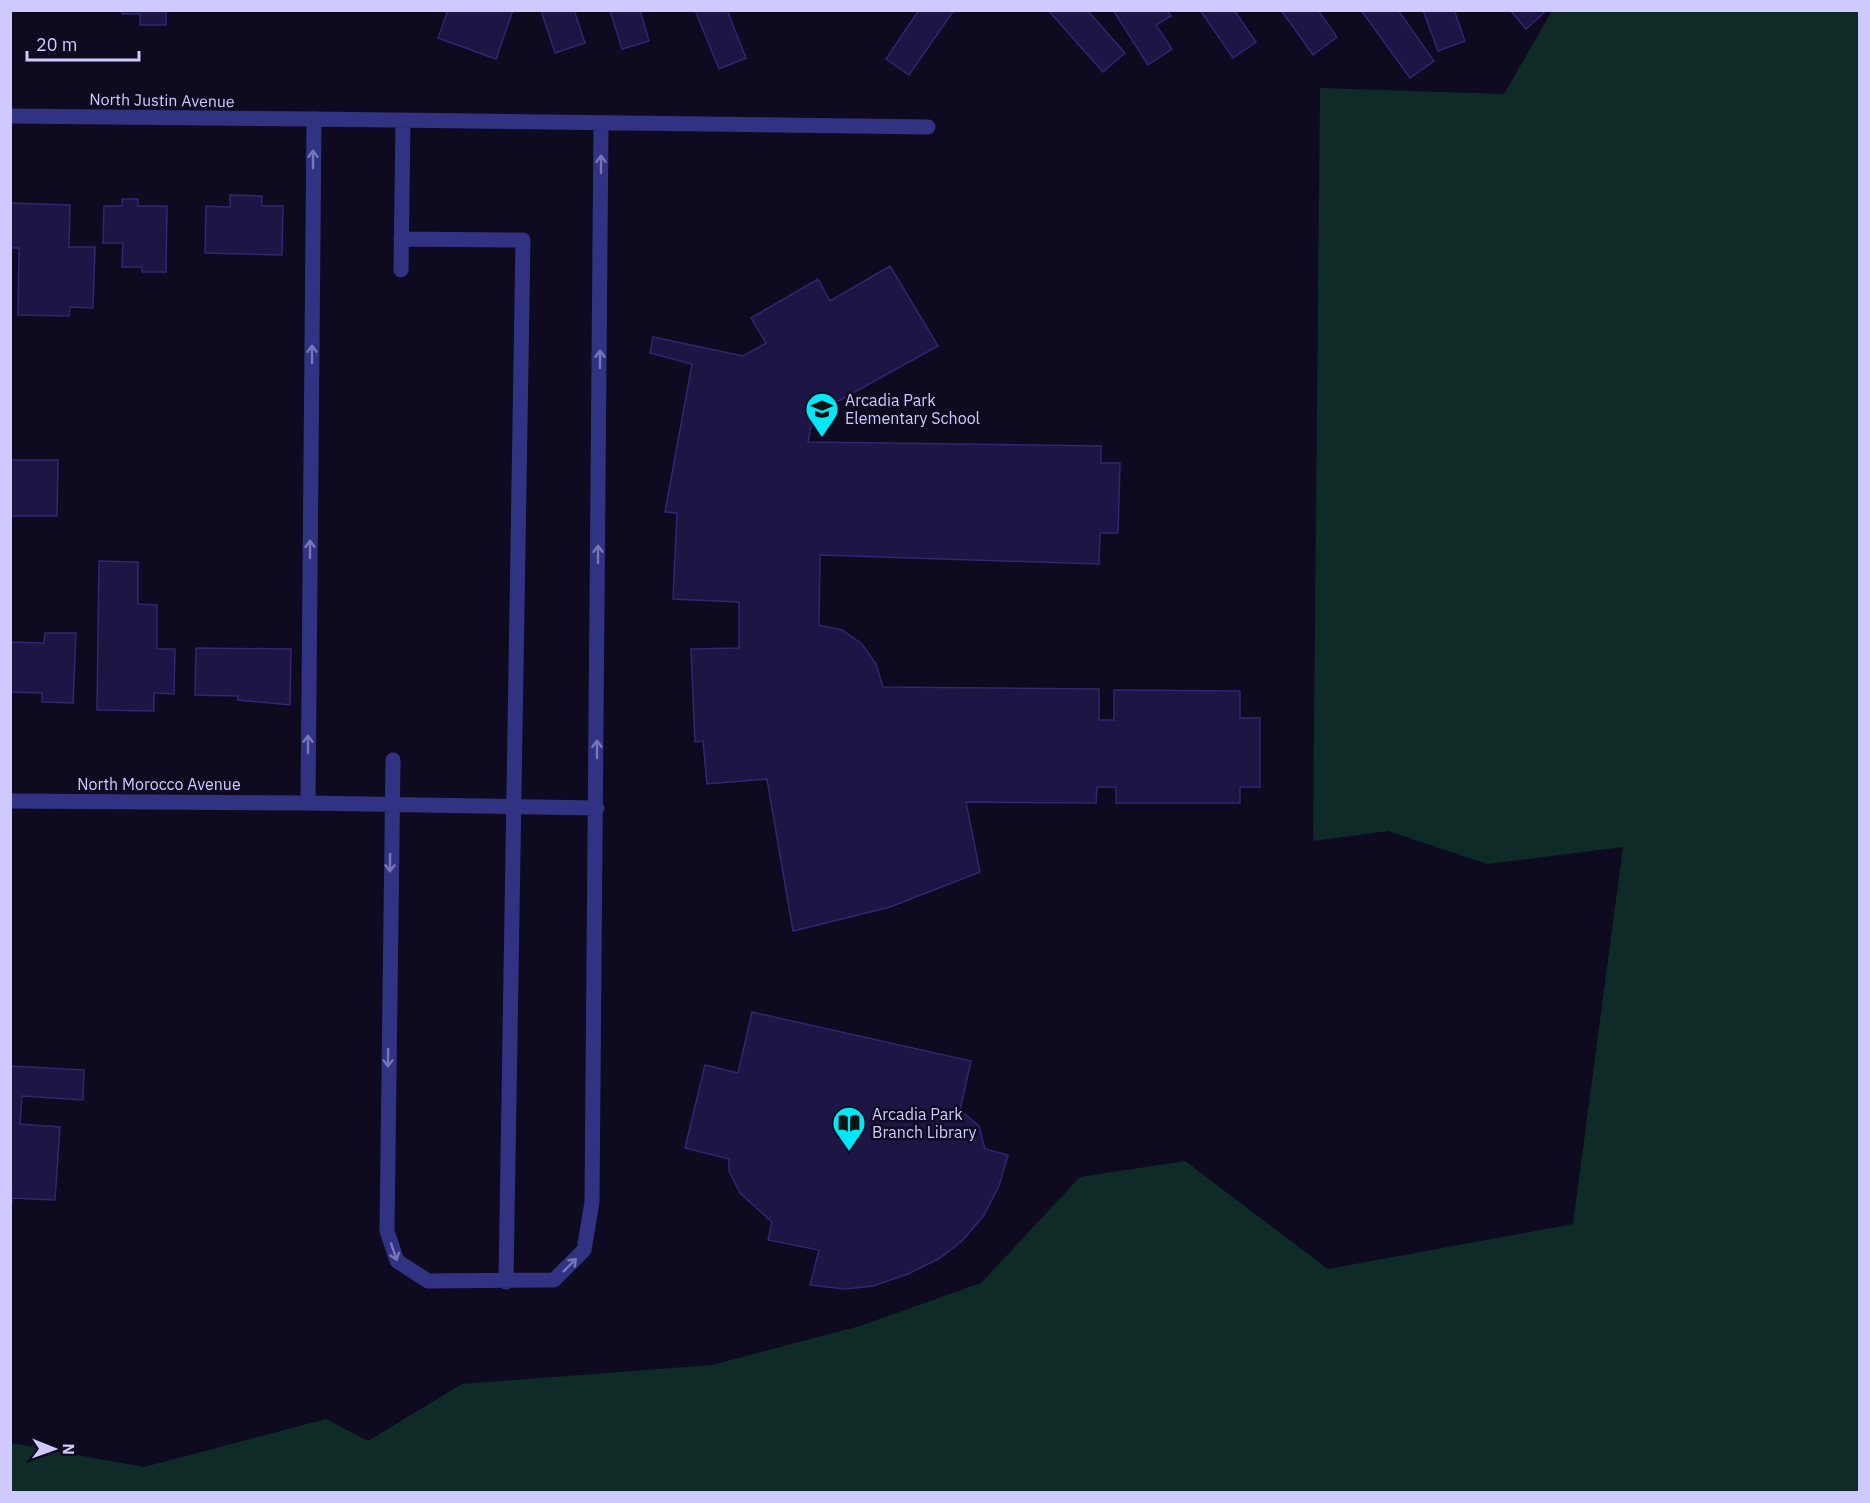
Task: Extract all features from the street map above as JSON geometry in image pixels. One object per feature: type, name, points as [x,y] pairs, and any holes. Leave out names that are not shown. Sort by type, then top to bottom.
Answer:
[{"type":"street","name":"North Justin Avenue","points":[[10,116],[928,128]]},
{"type":"street","points":[[308,802],[314,119]]},
{"type":"street","points":[[401,270],[404,120]]},
{"type":"street","points":[[393,760],[387,1231],[397,1261],[428,1281],[554,1280],[584,1250],[592,1202],[601,123]]},
{"type":"street","points":[[401,239],[523,240],[506,1282]]},
{"type":"street","name":"North Morocco Avenue","points":[[10,801],[308,802],[597,808]]},
{"type":"green space","points":[[1552,11],[1859,11],[1859,1492],[11,1492],[11,1443],[144,1467],[326,1419],[368,1441],[462,1384],[712,1365],[860,1326],[981,1283],[1080,1177],[1185,1161],[1328,1269],[1573,1224],[1623,847],[1487,864],[1388,831],[1313,841],[1320,88],[1504,94]]},
{"type":"building","points":[[122,10],[166,10],[166,25],[140,25],[140,14],[122,14]]},
{"type":"building","points":[[448,10],[513,10],[496,59],[438,38]]},
{"type":"building","points":[[541,10],[574,10],[585,43],[555,53]]},
{"type":"building","points":[[610,10],[640,10],[649,41],[622,49]]},
{"type":"building","points":[[695,10],[727,10],[746,58],[719,69]]},
{"type":"building","points":[[919,10],[954,10],[909,75],[886,59]]},
{"type":"building","points":[[1048,10],[1087,10],[1125,53],[1103,72]]},
{"type":"building","points":[[1113,10],[1167,10],[1171,16],[1156,25],[1172,49],[1148,65]]},
{"type":"building","points":[[1200,10],[1234,10],[1256,42],[1233,58]]},
{"type":"building","points":[[1281,10],[1318,10],[1337,37],[1313,55]]},
{"type":"building","points":[[1361,10],[1398,10],[1434,61],[1410,78]]},
{"type":"building","points":[[1423,10],[1454,10],[1465,41],[1438,51]]},
{"type":"building","points":[[1510,10],[1547,10],[1526,29]]},
{"type":"building","points":[[230,195],[262,196],[262,206],[283,206],[282,255],[205,253],[206,206],[230,207]]},
{"type":"building","points":[[122,199],[138,199],[138,206],[167,206],[166,272],[142,272],[142,267],[122,267],[123,243],[103,243],[104,206],[122,206]]},
{"type":"building","points":[[10,203],[70,205],[69,247],[95,247],[93,308],[70,307],[69,316],[18,315],[19,248],[10,248]]},
{"type":"building","name":"Arcadia Park Elementary School","points":[[890,266],[938,346],[813,415],[808,442],[1101,446],[1101,463],[1120,463],[1118,533],[1100,533],[1099,564],[820,555],[819,625],[842,630],[862,644],[876,664],[883,687],[1099,689],[1099,720],[1114,720],[1114,690],[1240,691],[1240,718],[1260,718],[1260,787],[1240,787],[1240,803],[1116,803],[1116,787],[1097,787],[1096,803],[966,802],[980,872],[890,907],[793,931],[767,779],[707,784],[703,741],[695,742],[691,649],[739,648],[739,602],[673,599],[677,513],[665,512],[692,364],[650,353],[653,337],[743,356],[766,343],[751,318],[818,279],[830,301]]},
{"type":"building","points":[[10,460],[58,460],[57,516],[10,516]]},
{"type":"building","points":[[99,561],[138,562],[138,604],[157,605],[157,649],[175,649],[174,694],[154,693],[154,711],[97,710]]},
{"type":"building","points":[[45,633],[76,633],[73,703],[42,702],[42,693],[10,692],[10,642],[44,643]]},
{"type":"building","points":[[196,648],[291,649],[290,705],[238,700],[238,696],[195,695]]},
{"type":"building","name":"Arcadia Park Branch Library","points":[[752,1012],[971,1061],[960,1110],[979,1126],[985,1149],[1008,1155],[999,1186],[984,1215],[963,1240],[940,1258],[908,1274],[873,1286],[846,1289],[810,1285],[819,1250],[768,1240],[772,1222],[740,1193],[729,1171],[729,1159],[685,1148],[705,1065],[738,1073]]},
{"type":"building","points":[[10,1066],[84,1070],[83,1100],[22,1096],[20,1124],[60,1127],[55,1200],[12,1198],[11,1210]]},
{"type":"place","name":"Arcadia Park Elementary School","points":[[822,438]]},
{"type":"place","name":"Arcadia Park Branch Library","points":[[849,1152]]}]
